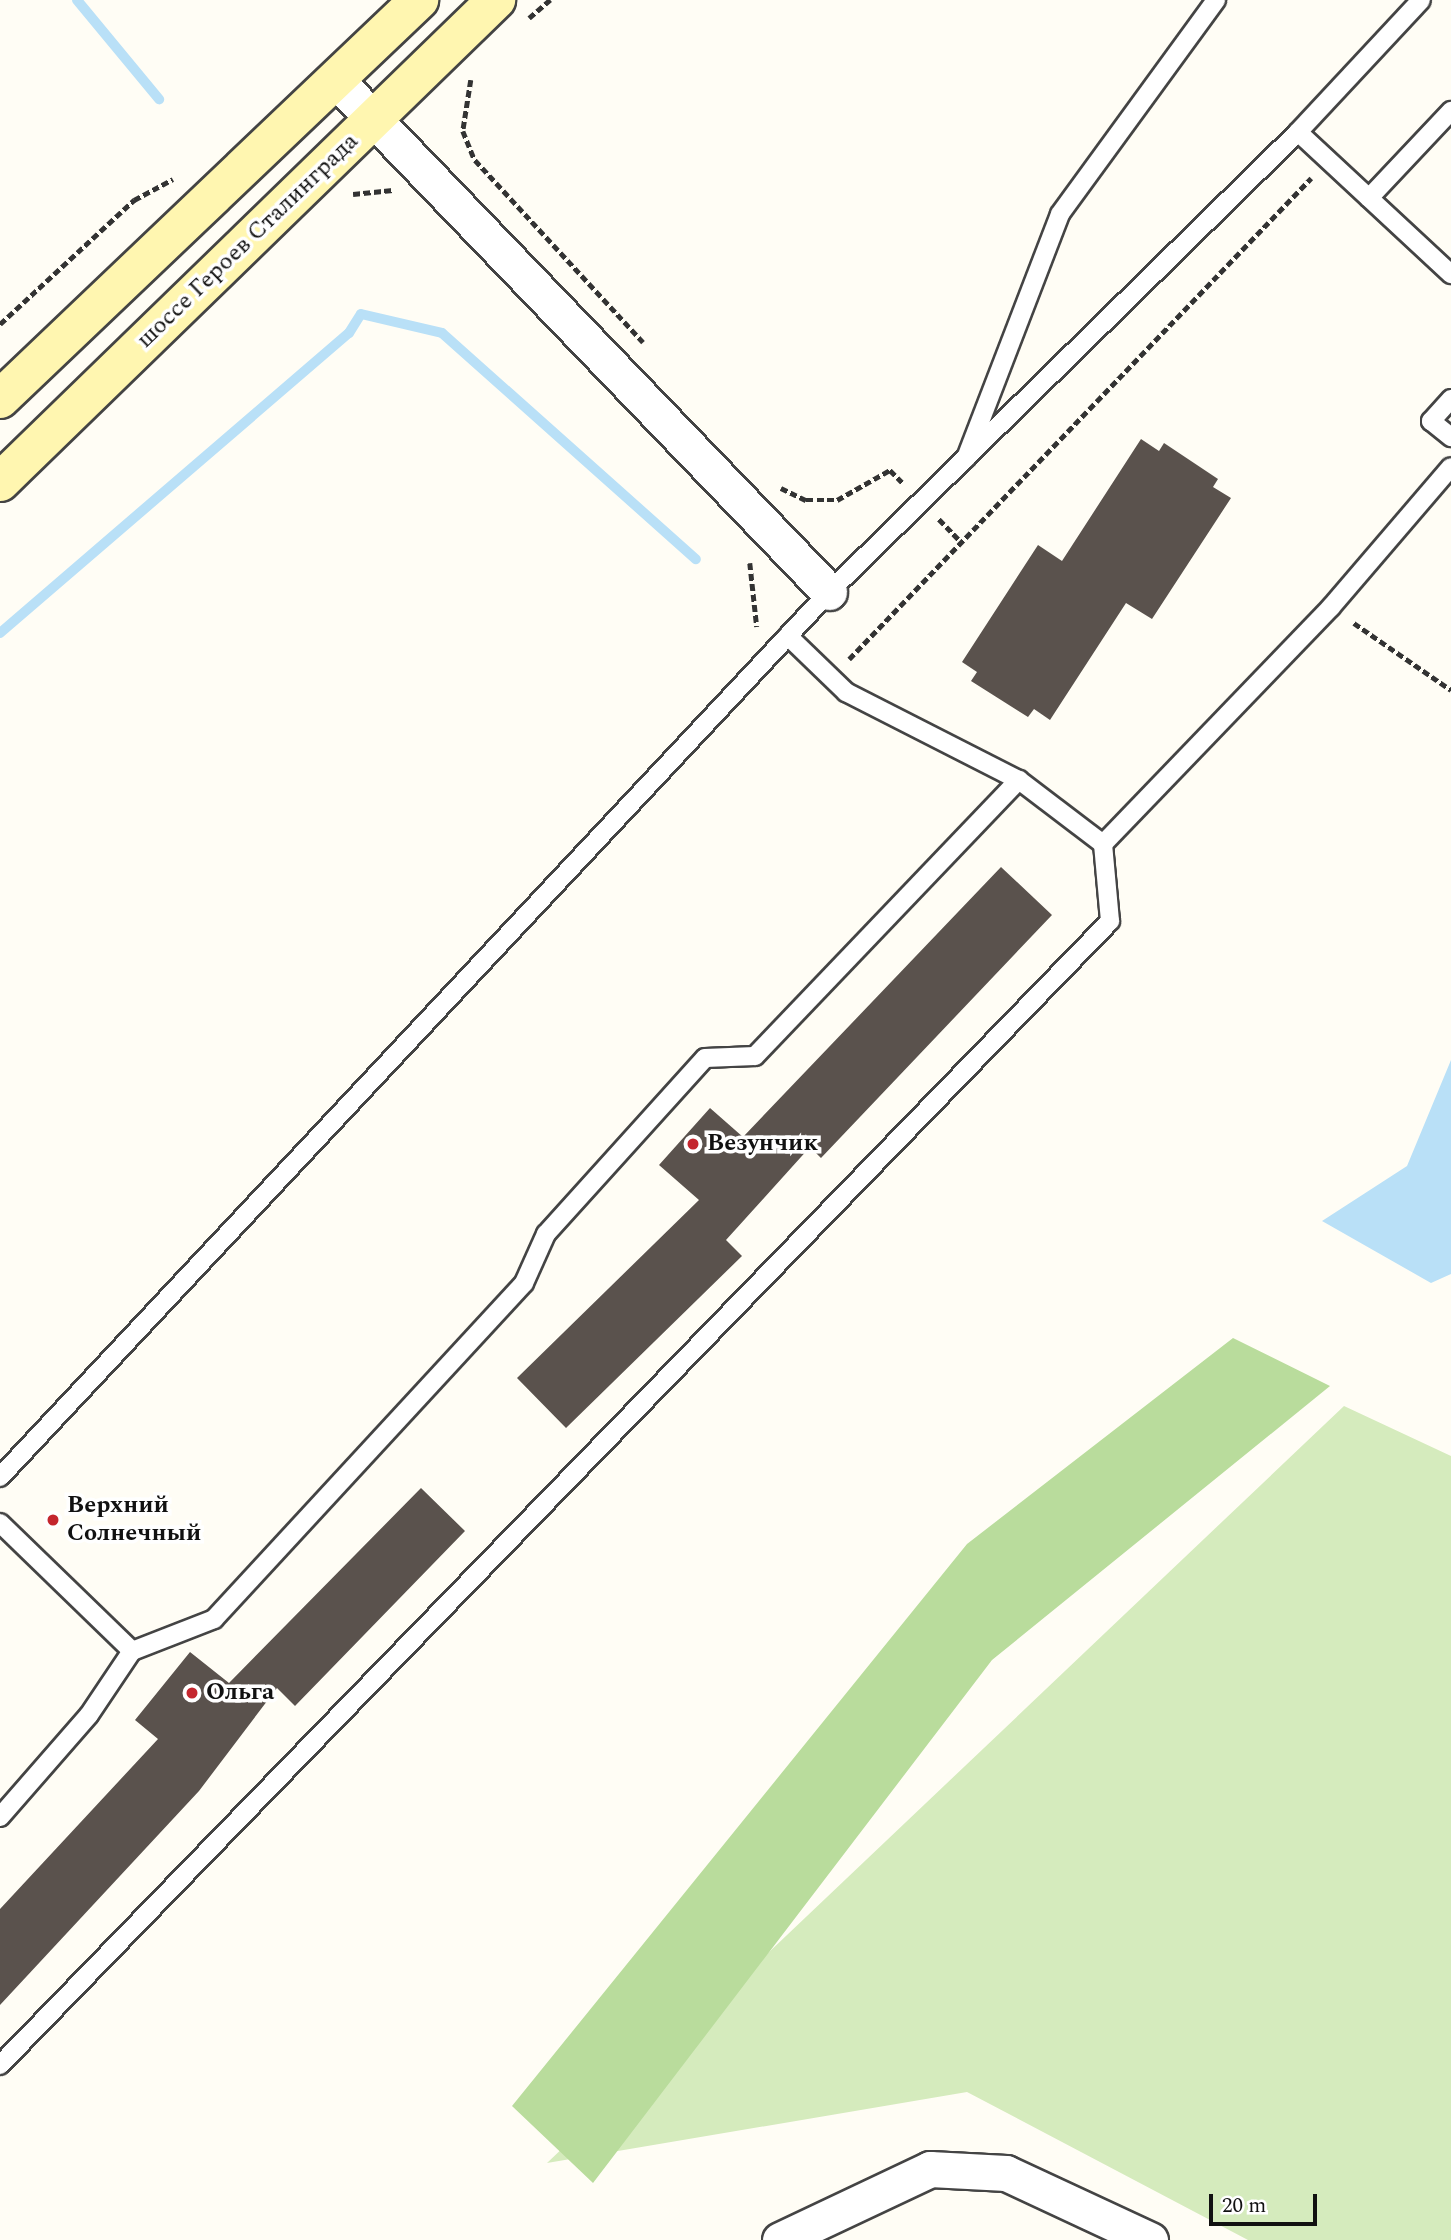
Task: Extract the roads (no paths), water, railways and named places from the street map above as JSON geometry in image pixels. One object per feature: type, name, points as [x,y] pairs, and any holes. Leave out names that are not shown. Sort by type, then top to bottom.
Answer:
[{"type":"main road","points":[[0,399],[338,82],[419,0]]},
{"type":"main road","name":"шоссе Героев Сталинграда","points":[[0,482],[374,120],[509,12]]},
{"type":"street","points":[[338,82],[829,592]]},
{"type":"street","points":[[780,2240],[930,2169],[1006,2172],[1150,2240]]},
{"type":"lane","points":[[0,1476],[829,592],[963,465],[1298,132],[1421,0]]},
{"type":"lane","points":[[963,465],[1060,214],[1217,2]]},
{"type":"lane","points":[[1369,198],[1451,111]]},
{"type":"lane","points":[[1298,132],[1451,274]]},
{"type":"lane","points":[[1451,399],[1431,421],[1451,437]]},
{"type":"lane","points":[[1103,844],[1331,607],[1451,467]]},
{"type":"lane","points":[[0,2065],[1110,921],[1103,844],[1019,780],[829,680],[788,636]]},
{"type":"lane","points":[[0,1817],[89,1716],[132,1651],[214,1619],[524,1283],[545,1234],[705,1058],[755,1056],[1019,780]]},
{"type":"lane","points":[[0,1523],[132,1651]]},
{"type":"water","points":[[1451,1060],[1451,1274],[1431,1283],[1322,1221],[1407,1166]]},
{"type":"waterway","points":[[77,0],[159,99]]},
{"type":"waterway","points":[[0,633],[349,333],[361,314],[442,333],[696,559]]},
{"type":"place","name":"Везунчик","points":[[693,1144]]},
{"type":"place","name":"Верхний Солнечный","points":[[53,1520]]},
{"type":"place","name":"Ольга","points":[[192,1693]]}]
